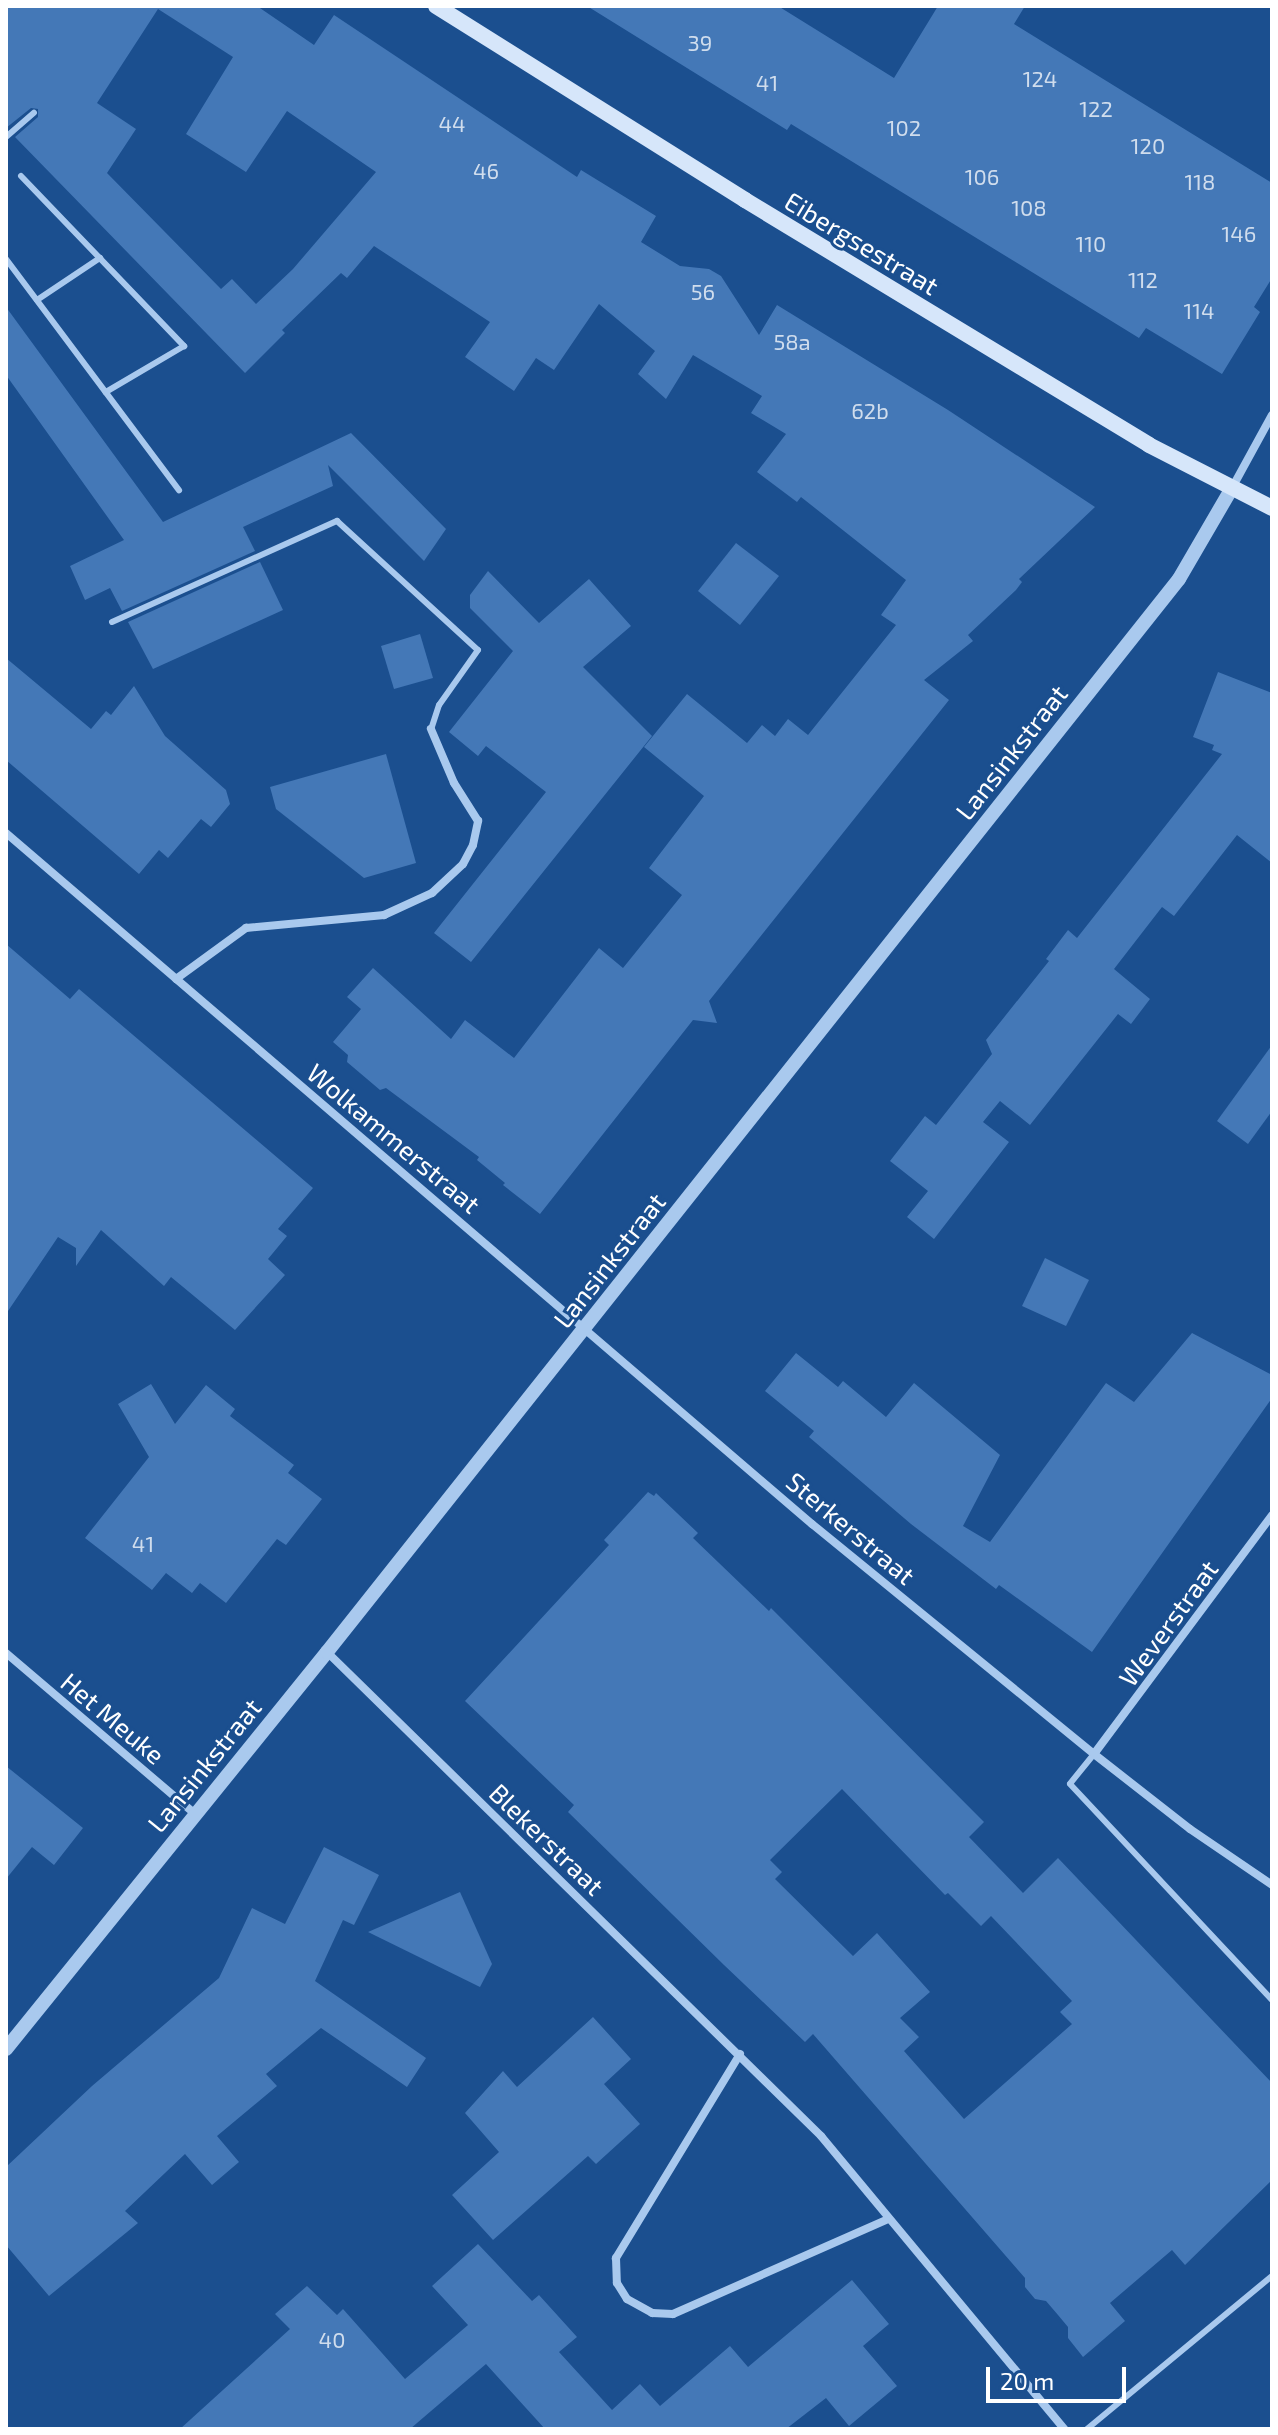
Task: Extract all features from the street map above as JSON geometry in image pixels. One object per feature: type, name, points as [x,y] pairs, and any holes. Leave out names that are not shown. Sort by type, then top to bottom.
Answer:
[{"type":"main road","name":"Eibergsestraat","points":[[436,6],[745,200],[1135,437],[1272,508]]},
{"type":"street","points":[[1232,488],[1272,415]]},
{"type":"street","name":"Lansinkstraat","points":[[6,2049],[586,1328],[1179,579],[1232,488]]},
{"type":"street","points":[[176,979],[246,928],[384,915],[432,893],[463,864],[473,845],[478,821],[454,783],[431,729]]},
{"type":"street","name":"Wolkammerstraat","points":[[6,833],[586,1328]]},
{"type":"street","name":"Sterkerstraat","points":[[586,1328],[812,1524],[1094,1754],[1190,1829],[1272,1885]]},
{"type":"street","name":"Weverstraat","points":[[1094,1754],[1272,1515]]},
{"type":"street","name":"Blekerstraat","points":[[327,1652],[821,2136],[1064,2429]]},
{"type":"street","name":"Het Meuke","points":[[6,1653],[194,1813]]},
{"type":"street","points":[[740,2054],[616,2258],[617,2283],[627,2299],[652,2313],[673,2314],[888,2219]]},
{"type":"lane","points":[[6,137],[34,113]]},
{"type":"lane","points":[[21,176],[184,346],[106,392]]},
{"type":"lane","points":[[37,300],[100,258]]},
{"type":"lane","points":[[6,259],[179,490]]},
{"type":"lane","points":[[112,622],[337,521],[478,650],[439,705],[431,729]]},
{"type":"lane","points":[[1094,1754],[1070,1784],[1272,2000]]},
{"type":"lane","points":[[1087,2429],[1272,2276]]},
{"type":"building","points":[[6,6],[257,6],[314,45],[334,15],[577,177],[581,170],[656,216],[641,242],[680,266],[709,269],[721,276],[759,335],[777,305],[948,410],[1095,507],[1019,579],[1022,582],[1016,590],[968,635],[973,641],[924,680],[949,700],[709,1001],[717,1023],[693,1020],[540,1214],[503,1185],[505,1183],[477,1160],[479,1157],[386,1088],[380,1090],[347,1062],[348,1055],[333,1042],[361,1009],[347,997],[373,968],[451,1039],[465,1020],[514,1058],[599,948],[623,968],[682,895],[649,868],[704,796],[644,747],[687,694],[747,743],[762,725],[775,736],[788,719],[808,735],[896,625],[881,615],[906,580],[801,497],[797,502],[757,472],[786,434],[751,413],[762,396],[693,355],[666,399],[638,374],[655,351],[599,304],[554,370],[536,358],[514,391],[465,357],[490,322],[374,246],[347,278],[341,273],[282,330],[285,333],[245,373],[15,137],[38,117],[38,109],[31,108],[6,128]],"holes":[[[158,9],[233,57],[186,134],[246,172],[287,111],[376,172],[293,269],[256,304],[232,279],[221,289],[107,173],[136,129],[97,103]]]},
{"type":"building","points":[[587,6],[778,6],[894,78],[938,6],[1025,6],[1014,24],[1272,183],[1272,278],[1254,307],[1260,312],[1222,374],[1146,328],[1139,338],[791,124],[787,130]]},
{"type":"building","points":[[6,307],[163,522],[351,433],[446,529],[424,561],[328,465],[333,486],[243,527],[255,551],[122,611],[110,588],[85,600],[70,566],[124,540],[6,375]]},
{"type":"building","points":[[736,543],[779,576],[740,625],[698,591]]},
{"type":"building","points":[[260,562],[283,610],[153,669],[128,622]]},
{"type":"building","points":[[488,571],[539,623],[589,579],[631,626],[583,667],[652,736],[471,962],[434,933],[546,792],[486,746],[478,756],[449,732],[513,651],[470,608],[470,595]]},
{"type":"building","points":[[420,634],[433,678],[394,689],[381,646]]},
{"type":"building","points":[[6,658],[91,729],[106,711],[111,715],[134,686],[165,736],[226,790],[230,804],[211,827],[201,819],[168,858],[159,850],[139,874],[6,760]]},
{"type":"building","points":[[1218,672],[1272,693],[1272,863],[1237,835],[1174,916],[1162,907],[1114,969],[1150,999],[1131,1024],[1118,1014],[1030,1125],[1000,1101],[983,1122],[1009,1142],[934,1239],[907,1217],[928,1191],[890,1161],[925,1116],[936,1125],[992,1054],[986,1040],[1049,961],[1046,959],[1068,930],[1077,938],[1222,754],[1212,750],[1214,745],[1193,737]]},
{"type":"building","points":[[386,754],[416,863],[364,878],[276,809],[270,787]]},
{"type":"building","points":[[6,944],[70,999],[79,989],[313,1188],[278,1229],[287,1236],[268,1259],[285,1275],[235,1330],[171,1277],[164,1286],[101,1230],[76,1266],[76,1248],[58,1237],[6,1314]]},
{"type":"building","points":[[1272,1045],[1272,1111],[1248,1144],[1217,1121]]},
{"type":"building","points":[[1045,1258],[1089,1280],[1066,1326],[1022,1306]]},
{"type":"building","points":[[1192,1333],[1272,1375],[1272,1398],[1092,1652],[999,1585],[996,1589],[911,1524],[809,1437],[814,1431],[765,1391],[796,1353],[838,1387],[843,1381],[886,1417],[914,1383],[1000,1455],[963,1526],[990,1542],[1106,1383],[1134,1402]]},
{"type":"building","points":[[151,1384],[175,1424],[206,1385],[235,1409],[230,1416],[294,1465],[288,1473],[322,1499],[286,1545],[277,1539],[226,1603],[200,1583],[192,1593],[166,1573],[152,1590],[85,1538],[149,1457],[118,1404]]},
{"type":"building","points":[[648,1492],[654,1496],[656,1493],[698,1533],[693,1538],[769,1611],[771,1608],[984,1822],[969,1837],[1023,1893],[1058,1858],[1272,2083],[1272,2180],[1185,2265],[1172,2250],[1110,2303],[1125,2321],[1083,2357],[1068,2338],[1068,2327],[1058,2315],[1046,2301],[1035,2299],[1025,2287],[1025,2278],[813,2034],[805,2042],[724,1965],[568,1812],[574,1805],[465,1701],[609,1545],[604,1540]],"holes":[[[842,1789],[945,1895],[948,1893],[981,1926],[991,1916],[1072,2001],[1060,2012],[1072,2024],[964,2119],[904,2051],[919,2037],[900,2018],[930,1992],[877,1933],[853,1956],[775,1879],[782,1872],[770,1860]]]},
{"type":"building","points":[[6,1766],[83,1828],[54,1865],[32,1847],[6,1879]]},
{"type":"building","points":[[324,1847],[379,1875],[354,1925],[343,1920],[315,1981],[426,2058],[407,2087],[321,2028],[266,2074],[277,2086],[217,2136],[239,2162],[212,2185],[185,2154],[125,2211],[138,2223],[49,2296],[6,2245],[6,2167],[92,2086],[219,1978],[252,1908],[285,1924]]},
{"type":"building","points":[[460,1892],[492,1964],[480,1987],[368,1932]]},
{"type":"building","points":[[593,2017],[631,2059],[604,2084],[640,2124],[596,2164],[588,2156],[493,2240],[452,2195],[499,2152],[465,2113],[503,2071],[517,2087]]},
{"type":"building","points":[[478,2244],[532,2301],[539,2295],[577,2337],[559,2352],[612,2410],[640,2384],[660,2406],[730,2346],[748,2367],[852,2280],[889,2324],[863,2346],[897,2386],[849,2426],[826,2398],[786,2429],[545,2429],[486,2364],[410,2429],[180,2429],[290,2329],[275,2314],[307,2286],[337,2315],[343,2309],[405,2379],[468,2325],[432,2286]]}]
